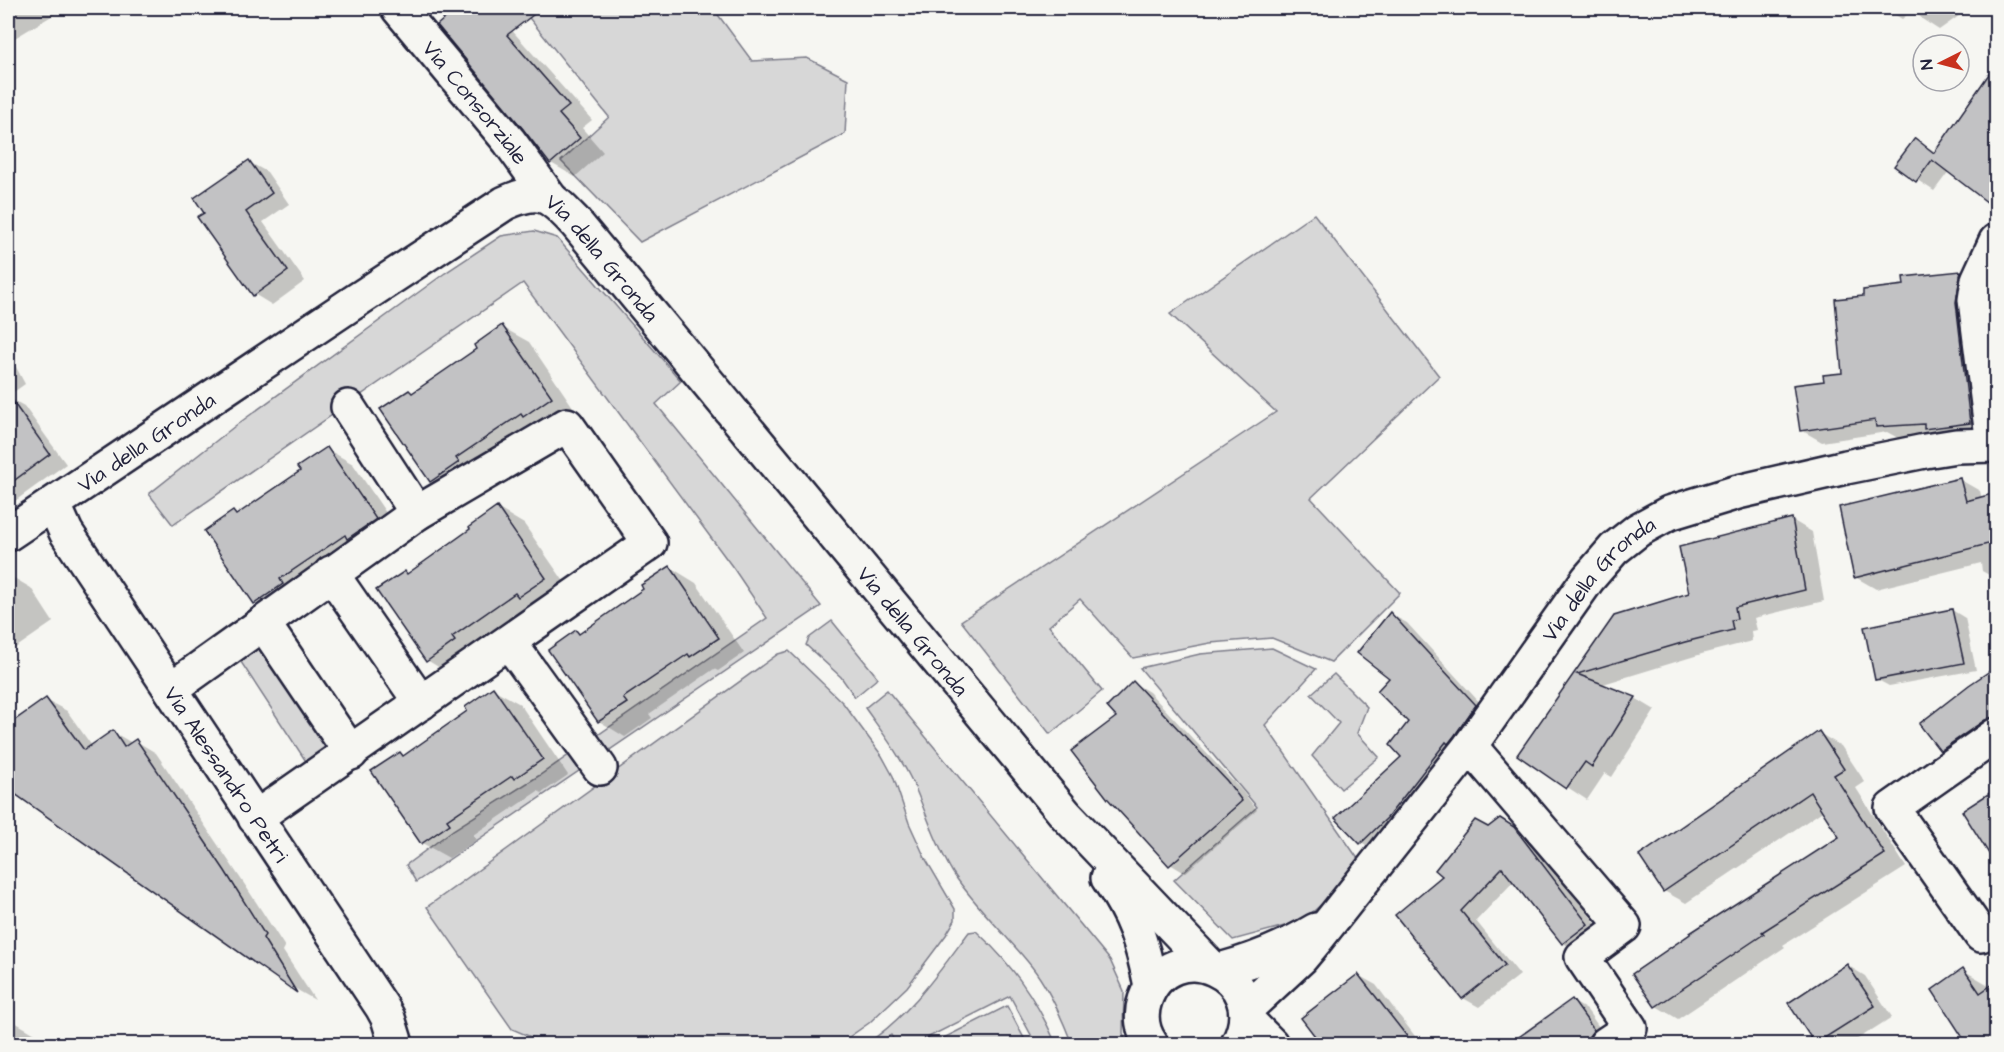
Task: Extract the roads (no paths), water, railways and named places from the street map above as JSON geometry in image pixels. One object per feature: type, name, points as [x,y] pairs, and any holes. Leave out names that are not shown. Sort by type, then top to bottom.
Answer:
[{"type":"street","name":"Via Consorziale","points":[[398,8],[509,141],[550,198]]},
{"type":"street","name":"Via della Gronda","points":[[8,534],[505,203],[527,194],[539,194],[550,198],[575,222],[1066,815],[1215,968],[1244,964],[1276,950],[1332,919]]},
{"type":"street","points":[[1995,445],[1975,300],[1978,280],[1996,241]]},
{"type":"street","points":[[348,407],[417,513]]},
{"type":"street","points":[[171,689],[417,513],[567,425],[650,543],[255,818]]},
{"type":"street","name":"Via della Gronda","points":[[1243,1024],[1301,958],[1470,746],[1588,579],[1614,549],[1638,530],[1656,519],[1698,503],[1738,492],[1846,467],[1945,448],[1995,445]]},
{"type":"street","name":"Via Alessandro Petri","points":[[54,505],[66,532],[382,1007],[396,1044]]},
{"type":"street","points":[[331,573],[421,704]]},
{"type":"street","points":[[262,623],[351,753]]},
{"type":"street","points":[[509,642],[600,768]]},
{"type":"street","points":[[1981,934],[1892,808],[1996,735]]},
{"type":"street","points":[[1470,746],[1624,926],[1582,957],[1630,1028],[1606,1044]]},
{"type":"street","name":"Via della Gronda","points":[[1066,815],[1123,900],[1134,922],[1142,941],[1151,986]]},
{"type":"street","points":[[1151,1044],[1144,1029],[1142,1016],[1143,1004],[1151,986],[1165,972],[1195,963],[1215,968],[1232,980],[1241,994],[1243,1024],[1271,1044]]}]
